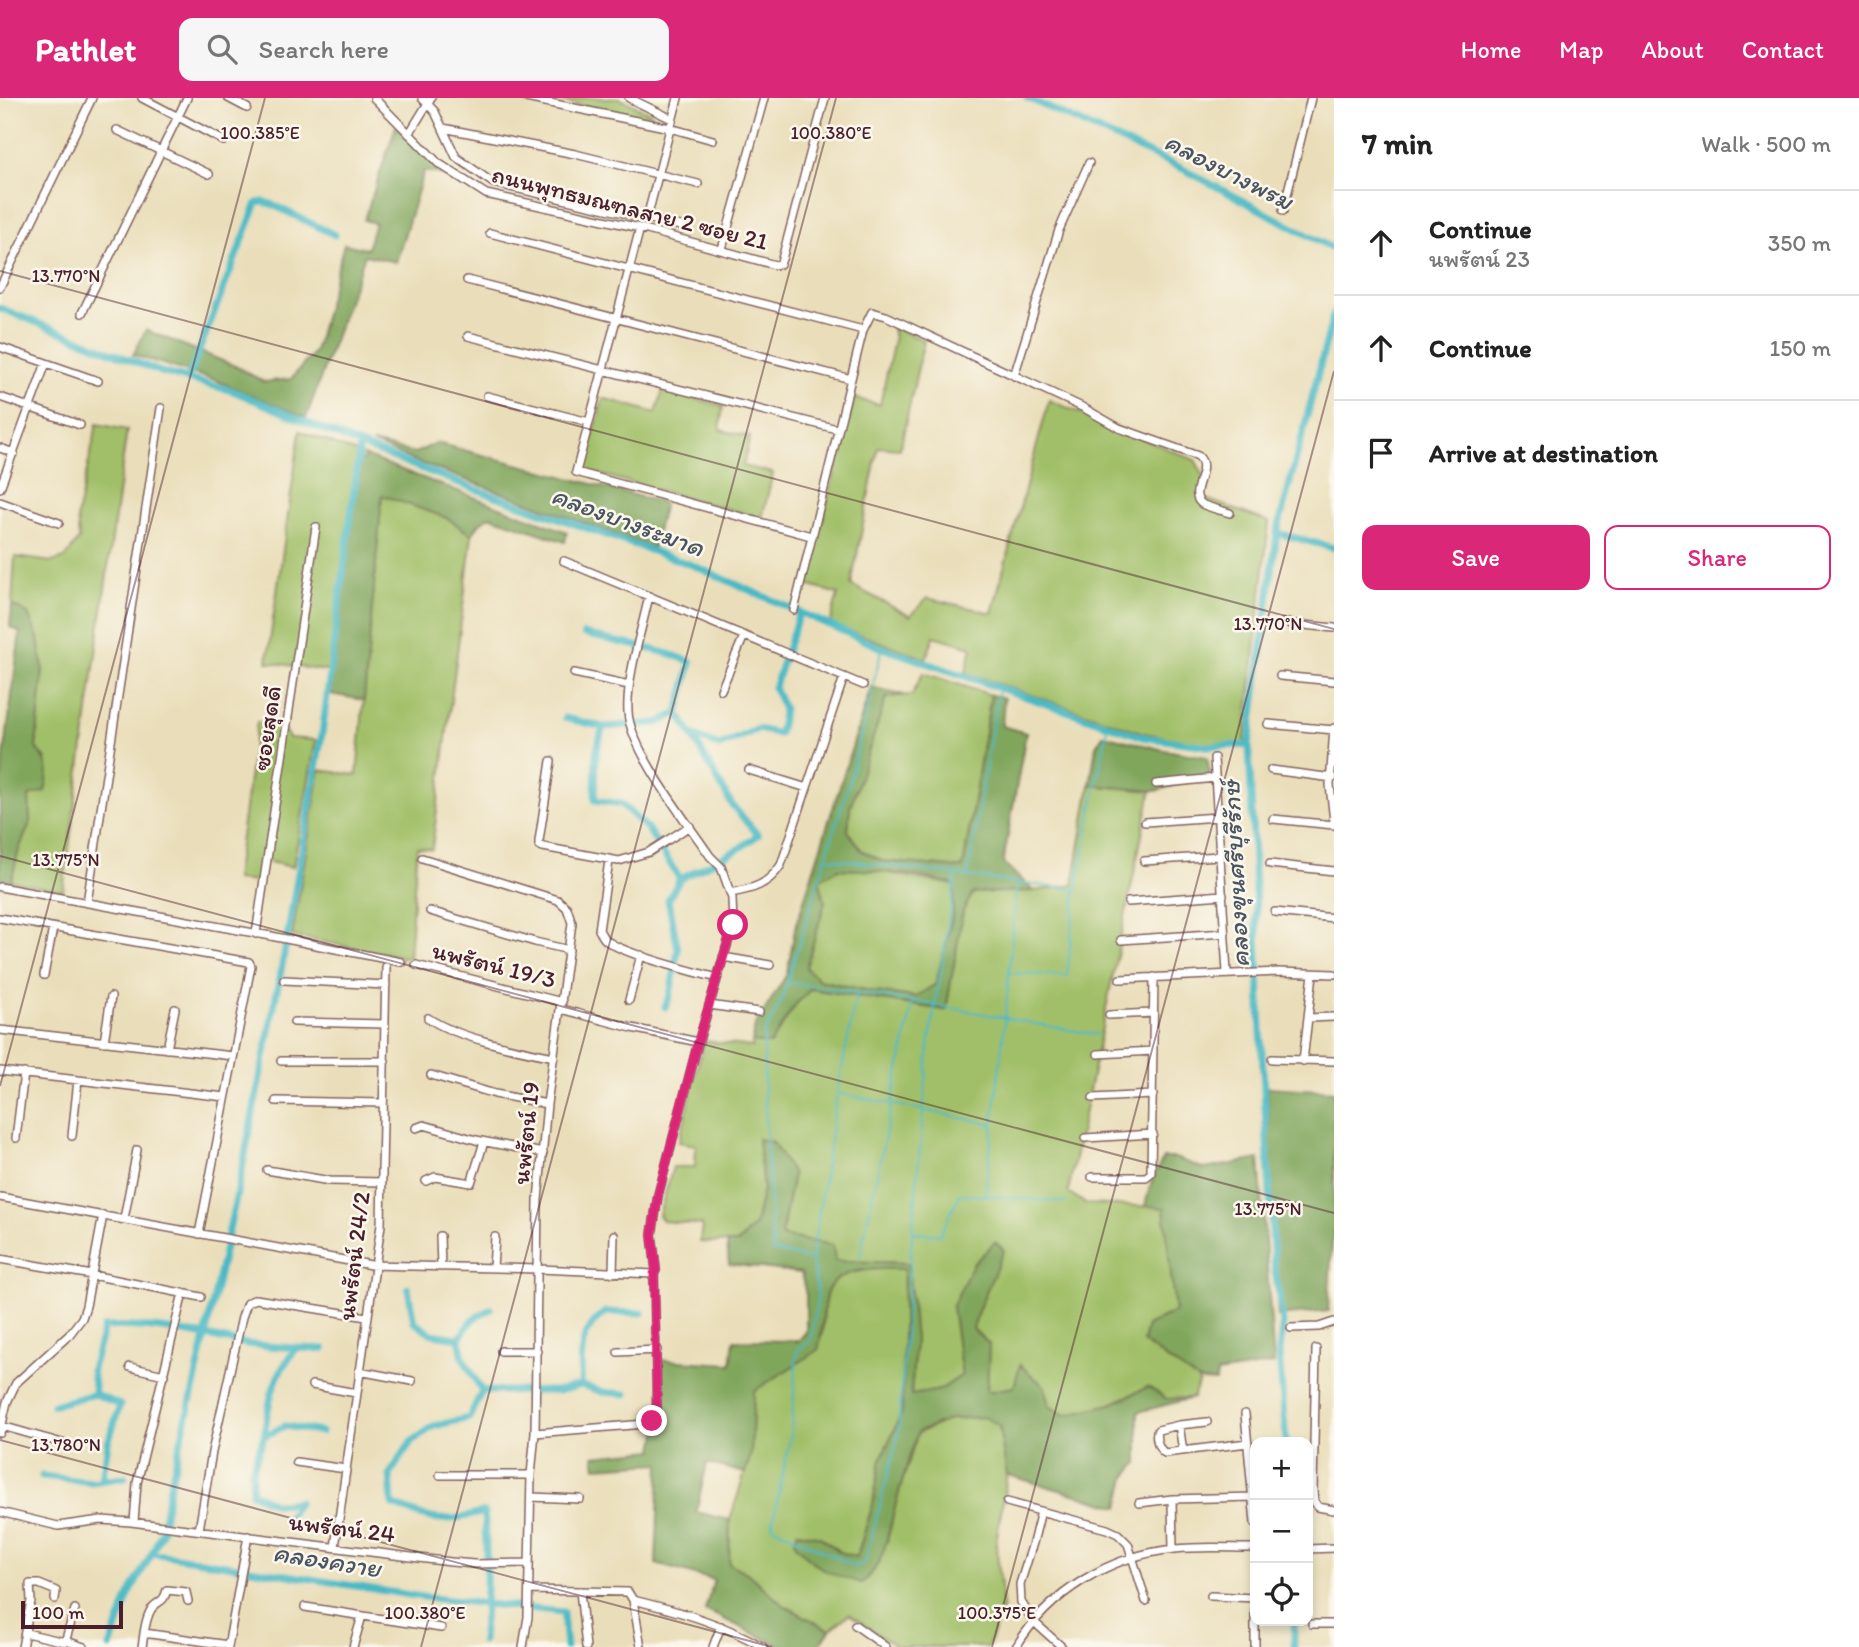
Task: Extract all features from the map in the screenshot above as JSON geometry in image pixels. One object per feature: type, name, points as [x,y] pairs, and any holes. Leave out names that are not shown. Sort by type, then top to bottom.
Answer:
[{"type":"street","points":[[0,287],[92,98]]},
{"type":"street","points":[[142,98],[224,141]]},
{"type":"street","points":[[82,313],[187,98]]},
{"type":"street","points":[[228,98],[237,100],[247,108]]},
{"type":"street","name":"ถนนพุทธมณฑลสาย 2 ซอย 21","points":[[374,98],[439,163],[486,194],[640,228],[775,265],[782,260],[825,98]]},
{"type":"street","points":[[526,98],[670,128],[713,140]]},
{"type":"street","points":[[629,98],[673,119]]},
{"type":"street","points":[[647,218],[678,98]]},
{"type":"street","points":[[722,249],[764,98]]},
{"type":"street","points":[[1283,211],[1311,98]]},
{"type":"street","points":[[409,134],[427,99]]},
{"type":"street","points":[[427,99],[456,157],[493,183],[685,227]]},
{"type":"street","points":[[443,128],[575,154],[698,184]]},
{"type":"street","points":[[117,130],[209,174]]},
{"type":"street","points":[[1014,376],[1059,230],[1089,163]]},
{"type":"street","points":[[640,228],[576,472],[811,536]]},
{"type":"street","points":[[490,233],[863,330]]},
{"type":"street","points":[[467,280],[851,379]]},
{"type":"street","points":[[794,610],[837,429],[863,330],[872,312],[1082,407],[1119,428],[1198,456],[1203,460],[1204,466],[1197,492],[1198,499],[1203,504],[1230,513]]},
{"type":"street","points":[[468,336],[837,429]]},
{"type":"street","points":[[0,347],[98,381]]},
{"type":"street","points":[[0,488],[46,363]]},
{"type":"street","points":[[488,396],[589,422]]},
{"type":"street","points":[[0,397],[80,425]]},
{"type":"street","points":[[87,903],[161,408]]},
{"type":"street","points":[[0,448],[13,453]]},
{"type":"street","points":[[0,502],[60,523]]},
{"type":"street","name":"ซอยสุดดี","points":[[256,934],[316,527]]},
{"type":"street","points":[[564,561],[863,685]]},
{"type":"street","points":[[535,1433],[645,1424],[652,1421],[657,1412],[656,1270],[652,1235],[658,1195],[698,1042],[733,925],[730,892],[721,867],[710,856],[646,760],[634,737],[628,714],[629,685],[649,596]]},
{"type":"street","points":[[1284,623],[1334,628]]},
{"type":"street","points":[[721,690],[744,636]]},
{"type":"street","points":[[574,673],[629,685]]},
{"type":"street","points":[[1280,676],[1334,681]]},
{"type":"street","points":[[730,892],[761,886],[781,865],[844,677]]},
{"type":"street","points":[[1268,724],[1334,729],[1334,823],[1273,819]]},
{"type":"street","points":[[1214,758],[1225,933],[1231,973]]},
{"type":"street","points":[[551,761],[539,845],[609,861],[630,859],[649,852],[690,826]]},
{"type":"street","points":[[750,770],[807,788]]},
{"type":"street","points":[[1271,770],[1332,778]]},
{"type":"street","points":[[1156,784],[1215,778]]},
{"type":"street","points":[[1145,822],[1217,817]]},
{"type":"street","points":[[1144,861],[1219,856]]},
{"type":"street","name":"นพรัตน์ 19","points":[[422,858],[558,900],[567,908],[572,923],[547,1104],[538,1200],[535,1433],[531,1475],[528,1616],[523,1647]]},
{"type":"street","points":[[609,861],[599,930],[604,939],[613,945],[665,964],[717,978]]},
{"type":"street","points":[[1270,864],[1334,871]]},
{"type":"street","points":[[0,887],[401,962]]},
{"type":"street","points":[[1128,902],[1223,895]]},
{"type":"street","points":[[430,911],[569,950]]},
{"type":"street","points":[[1275,912],[1334,918]]},
{"type":"street","points":[[0,918],[249,962],[251,966],[199,1234]]},
{"type":"street","points":[[44,975],[53,928]]},
{"type":"street","points":[[1121,940],[1225,933]]},
{"type":"street","points":[[629,1000],[641,955]]},
{"type":"street","points":[[723,957],[770,965]]},
{"type":"street","name":"นพรัตน์ 19/3","points":[[416,965],[561,1005],[632,1028],[698,1042]]},
{"type":"street","name":"นพรัตน์ 24/2","points":[[335,1547],[381,1225],[386,967]]},
{"type":"street","points":[[1121,979],[1231,973],[1334,974]]},
{"type":"street","points":[[1303,1060],[1313,974]]},
{"type":"street","points":[[1092,1177],[1146,1177],[1152,1168],[1154,977]]},
{"type":"street","points":[[284,980],[386,985]]},
{"type":"street","points":[[104,1042],[111,997]]},
{"type":"street","points":[[709,1005],[758,1012]]},
{"type":"street","points":[[167,1049],[175,1009]]},
{"type":"street","points":[[1109,1015],[1154,1013]]},
{"type":"street","points":[[428,1017],[451,1030],[554,1057]]},
{"type":"street","points":[[1308,1018],[1334,1017]]},
{"type":"street","points":[[294,1022],[385,1024]]},
{"type":"street","points":[[0,1030],[233,1056]]},
{"type":"street","points":[[1098,1054],[1153,1051]]},
{"type":"street","points":[[1272,1059],[1334,1061]]},
{"type":"street","points":[[281,1061],[385,1061]]},
{"type":"street","points":[[0,1071],[225,1097]]},
{"type":"street","points":[[16,1138],[24,1073]]},
{"type":"street","points":[[431,1075],[502,1096],[547,1104]]},
{"type":"street","points":[[72,1136],[78,1080]]},
{"type":"street","points":[[1093,1098],[1153,1095]]},
{"type":"street","points":[[276,1101],[383,1102]]},
{"type":"street","points":[[416,1128],[424,1125],[484,1142],[543,1153]]},
{"type":"street","points":[[1085,1138],[1153,1134]]},
{"type":"street","points":[[426,1181],[435,1177],[471,1183],[484,1142]]},
{"type":"street","points":[[124,1219],[137,1150]]},
{"type":"street","points":[[267,1170],[330,1181],[382,1182]]},
{"type":"street","points":[[0,1198],[375,1265],[654,1274]]},
{"type":"street","points":[[69,1446],[1,1430],[7,1402],[16,1383],[61,1343],[82,1318],[103,1215]]},
{"type":"street","points":[[440,1236],[441,1267]]},
{"type":"street","points":[[613,1273],[614,1236]]},
{"type":"street","points":[[494,1268],[495,1237]]},
{"type":"street","points":[[0,1259],[201,1297]]},
{"type":"street","points":[[134,1522],[137,1483],[183,1293]]},
{"type":"street","points":[[200,1530],[212,1452],[247,1303],[256,1299],[367,1317]]},
{"type":"street","points":[[1291,1328],[1319,1327],[1334,1322]]},
{"type":"street","points":[[1316,1349],[1312,1490],[1318,1507],[1334,1510]]},
{"type":"street","points":[[501,1350],[537,1351]]},
{"type":"street","points":[[618,1352],[657,1350]]},
{"type":"street","points":[[130,1367],[164,1374]]},
{"type":"street","points":[[359,1371],[412,1381]]},
{"type":"street","points":[[312,1385],[356,1392]]},
{"type":"street","points":[[1245,1414],[1250,1461]]},
{"type":"street","points":[[1207,1422],[1158,1430],[1156,1436],[1162,1452],[1248,1443]]},
{"type":"street","points":[[1179,1425],[1184,1451]]},
{"type":"street","points":[[296,1462],[346,1469]]},
{"type":"street","points":[[440,1475],[531,1475]]},
{"type":"street","points":[[531,1497],[580,1499]]},
{"type":"street","points":[[1139,1503],[1171,1499],[1250,1497]]},
{"type":"street","points":[[1171,1499],[1173,1549]]},
{"type":"street","points":[[1007,1502],[1118,1534],[1128,1544],[1146,1601]]},
{"type":"street","points":[[1041,1511],[1019,1593],[1025,1610],[1034,1622],[1062,1647]]},
{"type":"street","name":"นพรัตน์ 24","points":[[0,1512],[58,1526],[101,1520],[134,1522],[474,1564],[528,1563]]},
{"type":"street","points":[[144,1633],[228,1646],[248,1536]]},
{"type":"street","points":[[1016,1647],[1053,1602],[1079,1582],[1107,1567],[1132,1558],[1173,1549],[1250,1548]]},
{"type":"street","points":[[1313,1549],[1334,1548]]},
{"type":"street","points":[[22,1647],[32,1601],[30,1584],[39,1584],[56,1591],[55,1599]]},
{"type":"street","points":[[142,1647],[151,1611],[163,1601],[167,1590],[186,1592],[188,1601]]},
{"type":"street","points":[[529,1590],[628,1592],[633,1600],[641,1647]]},
{"type":"street","points":[[580,1591],[586,1647]]},
{"type":"street","points":[[1211,1596],[1250,1598]]},
{"type":"street","points":[[633,1600],[721,1626],[762,1647]]},
{"type":"street","points":[[304,1607],[440,1628]]},
{"type":"street","points":[[63,1643],[75,1609]]},
{"type":"street","points":[[353,1647],[362,1616]]},
{"type":"street","points":[[1313,1624],[1334,1623]]},
{"type":"street","points":[[855,1625],[886,1647]]},
{"type":"street","points":[[713,1647],[721,1626]]},
{"type":"street","points":[[1255,1626],[1255,1647]]},
{"type":"street","points":[[26,1633],[84,1647]]},
{"type":"green space","points":[[543,98],[619,98],[652,114],[649,119]]},
{"type":"green space","points":[[396,126],[444,175],[424,171],[396,262],[365,255],[306,418],[215,380],[133,355],[146,330],[235,366],[264,382],[291,379],[315,351],[344,244],[367,249],[375,223],[364,220]]},
{"type":"green space","points":[[892,327],[924,340],[900,449],[878,447],[851,585],[910,616],[927,598],[992,613],[1049,400],[1195,460],[1206,480],[1203,498],[1269,522],[1244,748],[1144,733],[966,673],[972,647],[934,636],[926,659],[830,624],[838,594],[806,585],[854,398],[880,405],[894,340]]},
{"type":"green space","points":[[663,390],[723,406],[720,430],[750,437],[743,466],[773,473],[762,518],[584,470],[603,398],[656,413]]},
{"type":"green space","points":[[97,424],[127,430],[63,891],[11,881],[19,849],[30,823],[29,796],[46,759],[36,748],[43,667],[28,614],[12,605],[15,557],[52,562],[65,558],[79,539],[77,516]]},
{"type":"green space","points":[[300,431],[367,457],[360,464],[333,672],[267,662]]},
{"type":"green space","points":[[372,443],[415,453],[437,443],[664,503],[653,548],[415,461]]},
{"type":"green space","points":[[367,457],[567,532],[565,542],[489,516],[479,524],[472,535],[447,518],[382,495],[364,700],[330,694],[360,463]]},
{"type":"green space","points":[[382,494],[447,518],[472,535],[432,849],[417,847],[409,958],[292,936],[320,770],[357,775]]},
{"type":"green space","points":[[12,605],[28,614],[38,638],[43,667],[36,748],[46,763],[48,778],[45,791],[29,796],[30,823],[19,849],[11,881],[0,879],[0,788],[20,632],[10,627]]},
{"type":"green space","points":[[923,673],[991,695],[963,868],[882,861],[861,850],[848,831],[850,808],[886,697],[912,695]]},
{"type":"green space","points":[[871,687],[904,695],[886,698],[850,808],[848,831],[861,850],[882,861],[963,868],[991,695],[1004,698],[1002,726],[1026,733],[1003,863],[1034,891],[973,893],[963,911],[946,1010],[811,989],[796,1004],[770,1044],[752,1042],[755,1026],[787,974],[795,929]],"holes":[[[838,869],[882,871],[954,885],[953,913],[936,984],[915,997],[874,992],[819,980],[806,968],[825,902],[819,880]]]},
{"type":"green space","points":[[257,722],[282,727],[289,738],[316,740],[293,867],[264,861],[258,882],[235,880]]},
{"type":"green space","points":[[1103,735],[1207,757],[1210,774],[1156,791],[1090,785],[1096,746]]},
{"type":"green space","points":[[1090,785],[1151,791],[1068,1192],[1086,1204],[1164,1207],[1175,1312],[1147,1326],[1143,1342],[1199,1381],[1193,1398],[1167,1399],[1148,1387],[1111,1404],[1065,1415],[1049,1406],[1044,1386],[1021,1366],[1014,1387],[987,1392],[989,1345],[973,1329],[978,1311],[952,1307],[962,1375],[940,1390],[911,1396],[915,1340],[908,1263],[834,1261],[833,1245],[781,1236],[793,1174],[758,1139],[763,1189],[755,1225],[737,1243],[700,1242],[702,1225],[663,1221],[659,1215],[673,1167],[695,1167],[696,1145],[679,1142],[704,1041],[752,1047],[752,1042],[770,1044],[796,1004],[811,989],[946,1010],[963,911],[973,893],[1034,891],[1073,885]]},
{"type":"green space","points":[[838,869],[871,870],[954,885],[953,913],[936,984],[916,997],[874,992],[819,980],[805,968],[825,902],[819,880]]},
{"type":"green space","points":[[1267,1087],[1334,1091],[1334,1240],[1328,1311],[1278,1316]]},
{"type":"green space","points":[[758,1139],[772,1142],[793,1174],[781,1236],[833,1245],[835,1261],[908,1263],[915,1340],[911,1395],[940,1390],[962,1375],[952,1307],[973,1264],[995,1242],[1004,1250],[973,1329],[989,1344],[987,1392],[1014,1387],[1020,1365],[1044,1386],[1049,1406],[1065,1415],[1111,1404],[1148,1387],[1167,1399],[1193,1398],[1138,1412],[1138,1463],[1126,1477],[1119,1507],[1007,1475],[999,1426],[984,1417],[951,1419],[918,1432],[882,1556],[862,1583],[831,1573],[809,1559],[794,1542],[798,1532],[820,1537],[842,1553],[857,1557],[873,1504],[881,1459],[902,1412],[904,1269],[871,1269],[848,1274],[831,1286],[826,1295],[818,1350],[754,1391],[751,1453],[745,1473],[707,1463],[696,1512],[730,1520],[729,1564],[747,1573],[783,1605],[830,1630],[818,1647],[782,1647],[705,1610],[714,1580],[656,1564],[660,1463],[596,1467],[594,1456],[654,1450],[660,1416],[661,1360],[731,1364],[734,1340],[798,1341],[806,1332],[806,1295],[801,1273],[729,1264],[727,1243],[738,1243],[755,1225],[763,1189]]},
{"type":"green space","points":[[1163,1158],[1175,1158],[1205,1169],[1259,1159],[1274,1364],[1217,1373],[1216,1382],[1199,1381],[1143,1342],[1147,1326],[1175,1312],[1164,1208],[1145,1206],[1150,1186]]},
{"type":"green space","points":[[904,1268],[902,1413],[881,1459],[873,1504],[857,1557],[842,1553],[820,1537],[798,1532],[834,1575],[887,1542],[897,1499],[918,1433],[951,1419],[984,1417],[999,1426],[1007,1475],[996,1542],[1003,1606],[988,1647],[897,1647],[849,1614],[830,1630],[783,1605],[747,1573],[729,1564],[730,1520],[751,1453],[754,1391],[822,1335],[826,1296],[830,1286],[838,1279],[859,1271]]},
{"type":"waterway","name":"คลองบางพรม","points":[[1027,98],[1183,169],[1334,249]]},
{"type":"waterway","points":[[188,379],[257,203],[271,204],[335,235]]},
{"type":"waterway","name":"คลองบางระมาด","points":[[0,308],[161,372],[233,391],[360,445],[472,488],[692,565],[877,646],[1143,737],[1207,746],[1249,745]]},
{"type":"waterway","name":"คลองขุนศรีบุรีรักษ์","points":[[1286,1437],[1279,1351],[1283,1322],[1274,1264],[1249,745],[1277,533],[1334,312]]},
{"type":"waterway","points":[[152,1553],[162,1531],[240,1180],[284,955],[322,734],[360,445]]},
{"type":"waterway","points":[[1277,533],[1334,548]]},
{"type":"waterway","points":[[584,634],[651,649],[691,662],[678,713],[692,735],[719,746],[758,729],[779,734],[784,709],[774,688],[799,614]]},
{"type":"waterway","points":[[882,648],[849,783],[781,1001],[764,1034],[764,1094],[773,1251],[812,1260],[818,1296],[810,1342],[797,1350],[791,1434],[772,1526],[856,1567],[865,1562],[898,1436],[929,1045],[956,874]]},
{"type":"waterway","points":[[968,874],[999,687]]},
{"type":"waterway","points":[[603,727],[658,723],[678,713]]},
{"type":"waterway","points":[[565,718],[603,727],[596,752],[595,800],[621,804],[647,828],[680,879]]},
{"type":"waterway","points":[[1009,973],[1067,976],[1076,890],[1108,724]]},
{"type":"waterway","points":[[665,1007],[670,996],[678,949],[668,900],[680,879],[740,848],[758,835],[732,805],[692,735]]},
{"type":"waterway","points":[[827,858],[1075,890]]},
{"type":"waterway","points":[[985,1196],[1017,882]]},
{"type":"waterway","points":[[787,982],[935,1005],[1097,1035]]},
{"type":"waterway","points":[[857,993],[837,1093],[992,1124]]},
{"type":"waterway","points":[[860,1256],[913,1002]]},
{"type":"waterway","points":[[812,1258],[837,1094]]},
{"type":"waterway","points":[[912,1232],[940,1235],[960,1194],[1067,1202]]},
{"type":"waterway","points":[[408,1288],[414,1322],[432,1334],[459,1338]]},
{"type":"waterway","points":[[482,1641],[486,1577],[484,1512],[458,1518],[437,1519],[405,1510],[392,1504],[390,1474],[411,1442],[434,1426],[469,1418],[482,1391],[463,1358],[459,1338],[473,1319],[491,1309]]},
{"type":"waterway","points":[[482,1391],[558,1391],[581,1385],[583,1344],[596,1320],[605,1312],[642,1313]]},
{"type":"waterway","points":[[102,1480],[108,1443],[120,1405],[95,1394],[92,1369],[104,1327],[158,1329],[247,1344],[297,1348]]},
{"type":"waterway","points":[[264,1436],[273,1389],[289,1358],[297,1348],[324,1349]]},
{"type":"waterway","points":[[581,1385],[602,1392],[626,1394]]},
{"type":"waterway","points":[[53,1405],[95,1394]]},
{"type":"waterway","points":[[285,1521],[299,1502],[276,1504],[252,1493],[252,1471],[264,1436],[285,1426],[321,1432]]},
{"type":"waterway","points":[[42,1476],[92,1482],[125,1477]]},
{"type":"waterway","name":"คลองควาย","points":[[110,1647],[129,1595],[152,1553],[422,1597],[563,1612],[566,1647]]},
{"type":"waterway","name":"คลองขุนศรีบุรีรักษ์","points":[[1294,1626],[1294,1647]]},
{"type":"tunnel","points":[[401,962],[416,965]]},
{"type":"route","points":[[652,1421],[657,1412],[653,1220],[698,1042],[733,925]]}]
